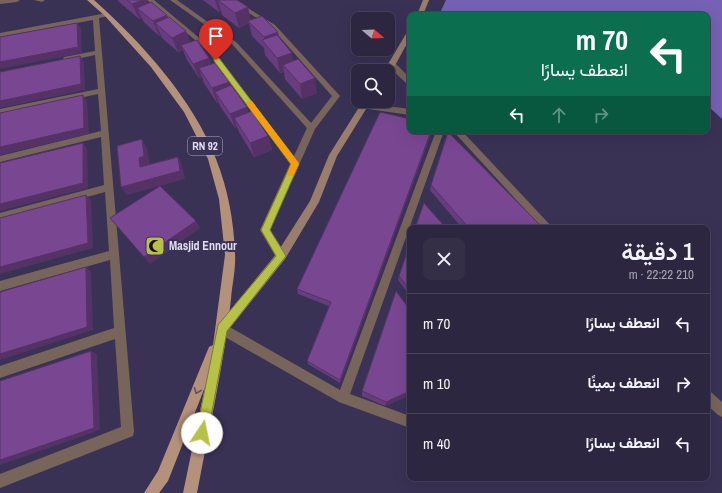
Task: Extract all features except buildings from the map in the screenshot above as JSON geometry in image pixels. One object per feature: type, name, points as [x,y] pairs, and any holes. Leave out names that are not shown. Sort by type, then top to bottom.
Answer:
[{"type":"main road","name":"RN 92","points":[[90,0],[107,15],[154,65],[188,111],[212,159],[224,199],[230,255],[222,329]]},
{"type":"main road","points":[[151,493],[163,476],[222,329]]},
{"type":"main road","points":[[190,493],[222,329]]},
{"type":"street","points":[[37,0],[42,0]]},
{"type":"street","points":[[150,0],[208,48],[295,164]]},
{"type":"street","points":[[172,0],[234,43],[311,128]]},
{"type":"street","points":[[231,0],[273,26],[336,96],[311,128],[265,230],[281,256]]},
{"type":"street","points":[[421,12],[426,0]]},
{"type":"street","points":[[0,35],[107,15]]},
{"type":"street","points":[[0,481],[128,432],[96,17]]},
{"type":"street","points":[[392,64],[407,37]]},
{"type":"street","points":[[60,60],[98,52]]},
{"type":"street","points":[[395,72],[407,80]]},
{"type":"street","points":[[0,112],[101,91]]},
{"type":"street","points":[[363,108],[333,155],[314,202],[281,256],[222,329],[343,398],[407,421]]},
{"type":"street","points":[[390,108],[407,111]]},
{"type":"street","points":[[0,159],[105,133]]},
{"type":"street","points":[[343,398],[439,134]]},
{"type":"street","points":[[460,134],[545,225]]},
{"type":"street","points":[[0,217],[109,187]]},
{"type":"street","points":[[0,286],[114,254]]},
{"type":"street","points":[[0,372],[120,332]]},
{"type":"street","points":[[710,399],[722,411]]},
{"type":"lane","points":[[0,2],[17,0]]},
{"type":"shaded area","points":[[446,0],[722,0],[722,119],[710,108],[710,12],[440,12]]},
{"type":"slow traffic","points":[[249,103],[295,164],[291,174]]},
{"type":"place","name":"Masjid Ennour","points":[[155,246]]},
{"type":"route","points":[[202,433],[222,329],[281,256],[265,230],[295,164],[216,60]]}]
